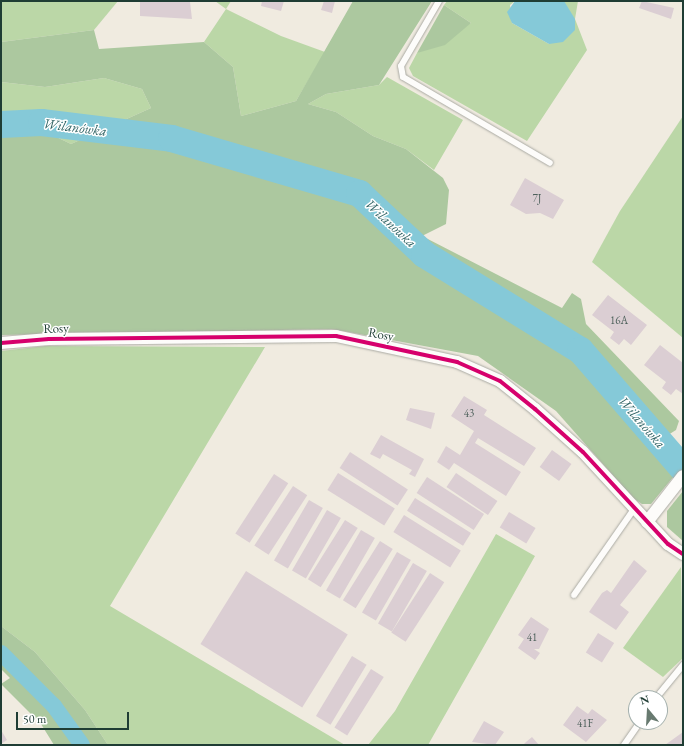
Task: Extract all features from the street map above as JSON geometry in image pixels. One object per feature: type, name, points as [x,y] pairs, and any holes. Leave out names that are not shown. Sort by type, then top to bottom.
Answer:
[{"type":"street","name":"Rosy","points":[[1,343],[49,339],[336,336],[457,362],[500,381],[535,409],[583,452],[634,509],[683,554]]},
{"type":"street","points":[[647,522],[680,480]]},
{"type":"lane","points":[[439,1],[402,66],[403,78],[550,163]]},
{"type":"lane","points":[[574,595],[634,509]]},
{"type":"lane","points":[[663,690],[683,665]]},
{"type":"lane","points":[[624,745],[634,730]]},
{"type":"green space","points":[[1,1],[118,1],[94,30],[1,42]]},
{"type":"green space","points":[[215,1],[231,1],[226,9]]},
{"type":"green space","points":[[353,1],[432,1],[379,85],[326,94],[308,104],[336,112],[373,136],[406,149],[443,178],[449,190],[446,224],[422,236],[562,308],[572,293],[581,299],[586,324],[679,421],[676,430],[668,435],[683,450],[683,465],[651,504],[642,504],[633,498],[556,411],[478,356],[332,329],[1,335],[1,136],[48,133],[71,144],[151,108],[142,89],[104,78],[45,87],[1,82],[1,42],[94,30],[99,49],[204,42],[233,67],[241,116],[296,101]]},
{"type":"green space","points":[[447,1],[515,1],[510,5],[512,23],[549,44],[564,1],[578,1],[575,19],[587,50],[527,141],[413,76],[409,68],[417,53],[471,23],[444,5]]},
{"type":"green space","points":[[444,5],[471,23],[445,45],[417,53]]},
{"type":"green space","points":[[226,9],[281,36],[325,52],[296,101],[241,116],[233,67],[204,42]]},
{"type":"green space","points":[[387,77],[463,120],[434,170],[406,149],[373,136],[336,112],[308,104],[326,94],[379,85]]},
{"type":"green space","points":[[104,78],[142,89],[151,108],[71,144],[48,133],[1,136],[1,82],[45,87]]},
{"type":"green space","points":[[683,116],[683,338],[592,262],[620,211]]},
{"type":"green space","points":[[45,346],[265,347],[110,606],[345,745],[108,745],[85,710],[35,652],[1,626],[1,351]]},
{"type":"green space","points":[[683,491],[683,541],[667,527],[667,511]]},
{"type":"green space","points":[[496,534],[535,556],[428,745],[368,745],[395,711]]},
{"type":"green space","points":[[681,567],[683,658],[663,677],[623,648]]},
{"type":"green space","points":[[1,626],[35,652],[85,710],[108,745],[54,745],[41,724],[1,684],[10,678],[1,669]]},
{"type":"water","points":[[515,1],[564,1],[575,19],[575,30],[563,42],[549,44],[512,23],[507,12]]},
{"type":"building","points":[[140,1],[190,2],[192,19],[140,16]]},
{"type":"building","points":[[262,1],[284,1],[281,11],[261,6]]},
{"type":"building","points":[[324,1],[335,1],[332,13],[321,10]]},
{"type":"building","points":[[642,1],[674,8],[671,19],[639,8]]},
{"type":"building","points":[[525,178],[564,200],[553,219],[540,213],[526,214],[510,205]]},
{"type":"building","points":[[608,295],[647,325],[631,345],[624,339],[619,345],[610,338],[614,332],[592,315]]},
{"type":"building","points":[[660,345],[683,363],[683,394],[676,389],[671,395],[662,388],[666,382],[644,365]]},
{"type":"building","points":[[464,396],[487,410],[484,415],[536,448],[524,466],[478,438],[475,443],[521,472],[506,496],[454,463],[449,470],[437,462],[446,446],[460,455],[474,431],[451,416]]},
{"type":"building","points":[[410,408],[435,413],[431,429],[406,420]]},
{"type":"building","points":[[381,435],[424,459],[415,477],[409,474],[412,470],[383,454],[380,459],[370,454]]},
{"type":"building","points":[[552,450],[571,464],[559,481],[540,467]]},
{"type":"building","points":[[350,452],[408,490],[398,506],[340,468]]},
{"type":"building","points":[[338,473],[395,509],[384,525],[327,490]]},
{"type":"building","points":[[456,473],[497,501],[488,515],[446,487]]},
{"type":"building","points":[[274,474],[288,483],[250,543],[235,534]]},
{"type":"building","points":[[427,477],[484,514],[474,530],[417,493]]},
{"type":"building","points":[[293,486],[307,495],[269,555],[254,546]]},
{"type":"building","points":[[415,498],[471,533],[463,546],[407,511]]},
{"type":"building","points":[[309,500],[323,508],[288,569],[274,561]]},
{"type":"building","points":[[327,510],[341,518],[306,579],[292,571]]},
{"type":"building","points":[[509,512],[536,528],[526,543],[500,527]]},
{"type":"building","points":[[404,515],[461,551],[450,567],[393,532]]},
{"type":"building","points":[[345,520],[358,528],[321,587],[308,579]]},
{"type":"building","points":[[361,530],[375,538],[340,599],[326,591]]},
{"type":"building","points":[[380,541],[393,549],[356,608],[343,600]]},
{"type":"building","points":[[397,552],[411,560],[376,621],[362,613]]},
{"type":"building","points":[[634,560],[647,571],[620,605],[629,612],[616,630],[589,612],[602,593],[607,590],[611,593]]},
{"type":"building","points":[[413,563],[427,571],[392,632],[378,624]]},
{"type":"building","points":[[246,571],[348,635],[302,708],[200,644]]},
{"type":"building","points":[[430,573],[444,582],[406,642],[391,633]]},
{"type":"building","points":[[531,617],[549,629],[539,649],[534,649],[540,653],[535,660],[518,648],[524,639],[518,635]]},
{"type":"building","points":[[598,633],[614,643],[602,663],[586,653]]},
{"type":"building","points":[[352,656],[367,665],[331,725],[316,716]]},
{"type":"building","points":[[371,669],[384,677],[347,735],[334,728]]},
{"type":"building","points":[[577,706],[588,714],[592,709],[607,720],[586,742],[563,725]]},
{"type":"building","points":[[484,721],[504,732],[495,745],[472,742]]},
{"type":"building","points":[[1,730],[7,740],[1,744]]},
{"type":"building","points":[[683,732],[683,745],[665,745]]},
{"type":"building","points":[[532,737],[539,745],[523,745],[526,742]]},
{"type":"waterway","name":"Wilanówka","points":[[1,124],[41,122],[171,138],[359,193],[424,254],[580,350],[683,469]]},
{"type":"waterway","points":[[1,653],[54,706],[82,745]]},
{"type":"cycle path","points":[[1,343],[49,339],[336,336],[457,362],[500,381],[535,409],[583,452],[668,544],[683,554]]}]
